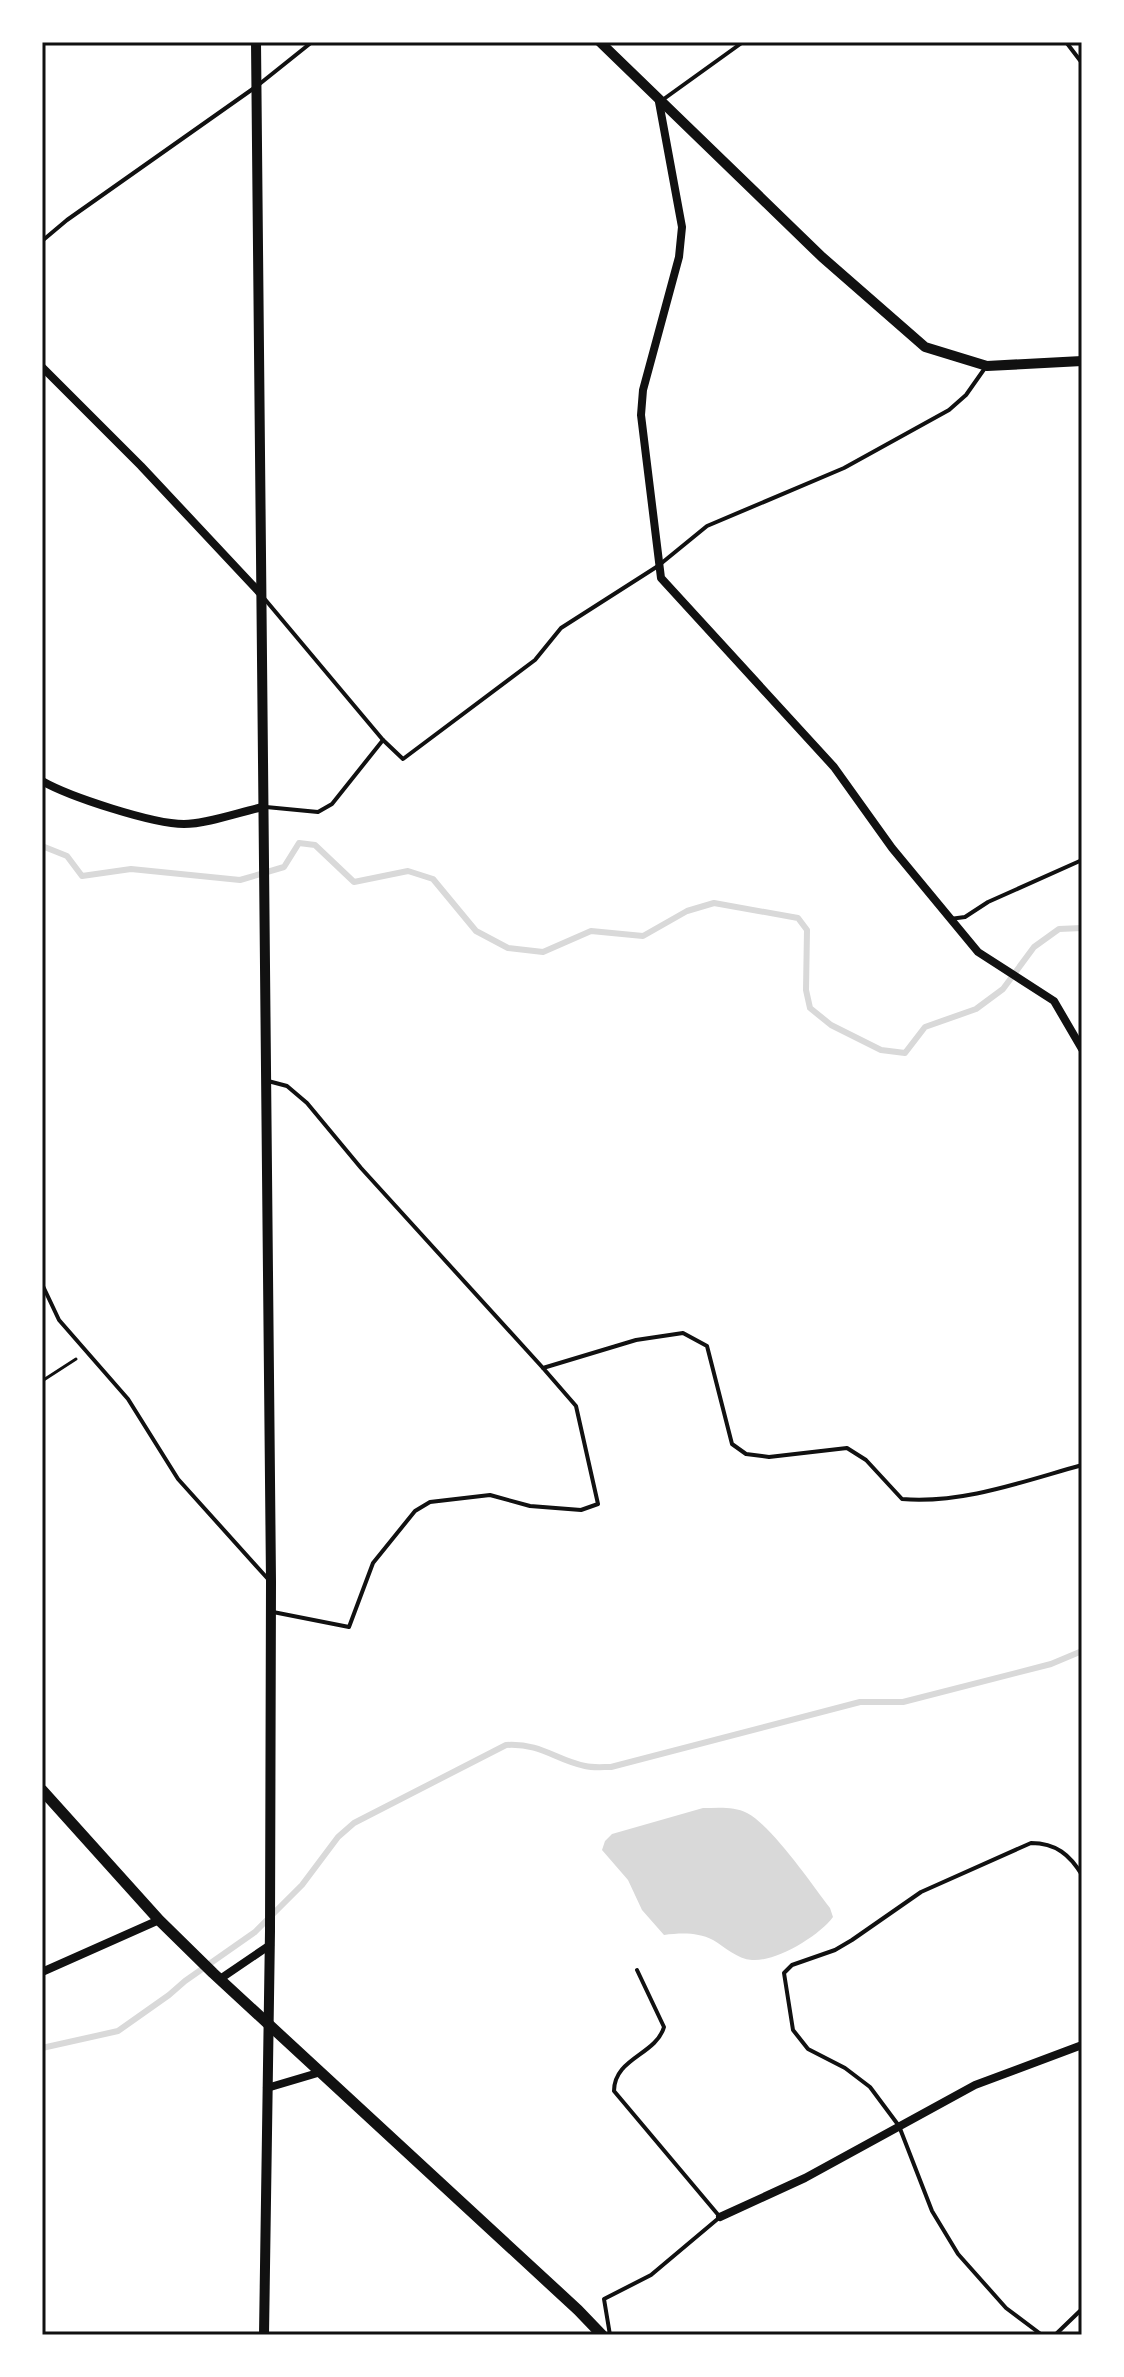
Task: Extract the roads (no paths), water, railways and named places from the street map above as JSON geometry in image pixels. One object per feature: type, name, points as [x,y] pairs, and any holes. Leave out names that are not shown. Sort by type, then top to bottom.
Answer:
[{"type":"main road","points":[[42,1790],[159,1920],[216,1976],[602,2335]]},
{"type":"street","points":[[256,42],[271,1582],[264,2335]]},
{"type":"street","points":[[600,42],[822,257],[925,347],[987,366],[1082,361]]},
{"type":"street","points":[[659,102],[682,227],[679,257],[643,390],[641,415],[661,578],[834,767],[892,848],[978,952],[1054,1001],[1082,1049]]},
{"type":"street","points":[[42,367],[141,466],[260,593]]},
{"type":"street","points":[[42,781],[62,793],[164,822],[186,824],[263,807]]},
{"type":"street","points":[[42,1972],[159,1920]]},
{"type":"street","points":[[216,1976],[270,1945]]},
{"type":"street","points":[[720,2217],[805,2178],[975,2085],[1082,2045]]},
{"type":"street","points":[[267,2088],[321,2072]]},
{"type":"lane","points":[[42,241],[257,86],[312,42]]},
{"type":"lane","points":[[659,102],[743,42]]},
{"type":"lane","points":[[1066,42],[1082,63]]},
{"type":"lane","points":[[260,593],[383,740],[403,759],[535,660],[561,628],[658,566],[707,526],[844,468],[949,410],[966,395],[987,366]]},
{"type":"lane","points":[[263,807],[318,812],[332,804],[383,740]]},
{"type":"lane","points":[[949,919],[965,917],[988,902],[1082,860]]},
{"type":"lane","points":[[268,1081],[287,1086],[307,1103],[361,1168],[576,1406],[598,1504],[581,1510],[530,1506],[490,1495],[430,1502],[415,1511],[373,1563],[349,1627],[271,1612]]},
{"type":"lane","points":[[42,1284],[59,1320],[128,1399],[178,1479],[271,1582]]},
{"type":"lane","points":[[543,1368],[636,1340],[683,1333],[707,1346],[732,1444],[746,1454],[769,1457],[847,1448],[866,1460],[902,1499],[924,1501],[988,1492],[1082,1465]]},
{"type":"lane","points":[[1042,2335],[1006,2308],[958,2254],[932,2211],[899,2126],[870,2087],[845,2068],[808,2049],[793,2030],[784,1973],[792,1965],[843,1945],[921,1892],[1031,1843],[1057,1847],[1075,1863],[1082,1875]]},
{"type":"lane","points":[[610,2335],[604,2299],[651,2275],[720,2217],[614,2091],[618,2073],[661,2037],[664,2027],[637,1970]]},
{"type":"lane","points":[[1055,2335],[1082,2309]]},
{"type":"waterway","points":[[42,846],[67,856],[82,876],[131,869],[240,880],[284,867],[299,843],[315,845],[354,882],[408,871],[433,879],[476,931],[508,948],[543,952],[591,931],[643,936],[687,911],[714,903],[798,918],[807,930],[806,990],[810,1008],[831,1025],[881,1050],[905,1053],[925,1027],[976,1009],[1003,989],[1034,947],[1059,929],[1082,928]]},
{"type":"waterway","points":[[42,2048],[118,2031],[255,1932],[302,1885],[338,1837],[354,1823],[506,1745],[539,1749],[585,1766],[611,1767],[860,1702],[903,1702],[1051,1664],[1082,1651]]}]
